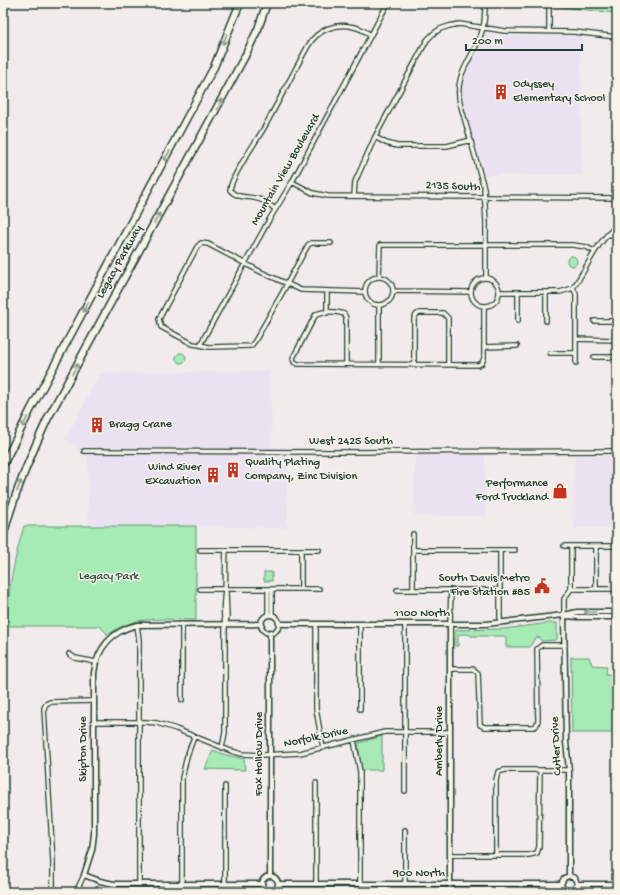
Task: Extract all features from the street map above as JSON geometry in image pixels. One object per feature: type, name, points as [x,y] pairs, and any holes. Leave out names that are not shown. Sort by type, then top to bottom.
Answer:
[{"type":"highway","name":"Legacy Parkway","points":[[3,465],[35,402],[214,67],[240,3]]},
{"type":"highway","name":"Legacy Parkway","points":[[3,536],[23,475],[48,418],[246,56],[258,29],[267,3]]},
{"type":"street","name":"Mountain View Boulevard","points":[[200,345],[275,209],[292,182],[388,3]]},
{"type":"street","points":[[485,3],[483,28],[458,84],[458,97],[482,179],[485,198],[486,278]]},
{"type":"street","points":[[549,3],[549,31]]},
{"type":"street","points":[[354,196],[355,182],[375,137],[430,37],[440,29],[454,24],[505,31],[574,32],[617,37]]},
{"type":"street","points":[[275,209],[261,200],[235,194],[230,190],[232,183],[264,129],[308,46],[315,36],[334,26],[350,26],[371,34]]},
{"type":"street","points":[[375,137],[386,143],[397,146],[447,146],[471,140]]},
{"type":"street","name":"2135 South","points":[[292,182],[320,195],[485,198],[617,198]]},
{"type":"street","points":[[499,292],[560,292],[573,288],[594,252],[617,226]]},
{"type":"street","points":[[608,235],[617,234]]},
{"type":"street","points":[[331,244],[311,243],[308,245],[287,284],[255,341],[251,346],[209,347],[193,344],[161,327],[159,323],[166,306],[197,247],[201,243],[208,244],[245,264],[287,284],[301,290],[365,292]]},
{"type":"street","points":[[379,277],[380,245],[573,245],[586,248],[594,252]]},
{"type":"street","points":[[379,277],[389,281],[393,291],[389,302],[379,306],[369,301],[365,292],[366,286],[369,282],[373,278],[379,277]]},
{"type":"street","points":[[486,278],[496,282],[499,292],[498,298],[495,302],[484,306],[475,301],[471,292],[474,283],[477,280],[486,278]]},
{"type":"street","points":[[573,288],[576,294],[576,363]]},
{"type":"street","points":[[327,291],[327,313]]},
{"type":"street","points":[[393,291],[471,292]]},
{"type":"street","points":[[518,292],[518,321]]},
{"type":"street","points":[[546,292],[546,321]]},
{"type":"street","points":[[379,306],[379,364]]},
{"type":"street","points":[[346,364],[346,318],[344,314],[339,312],[316,314],[292,358],[294,362],[298,364],[346,364],[379,364],[414,364],[448,364],[478,364],[482,363],[484,360],[484,306]]},
{"type":"street","points":[[414,364],[414,319],[419,313],[443,313],[446,315],[448,322],[448,364]]},
{"type":"street","points":[[594,321],[617,321]]},
{"type":"street","points":[[576,339],[617,340]]},
{"type":"street","points":[[484,347],[517,346]]},
{"type":"street","points":[[550,353],[576,353]]},
{"type":"street","points":[[594,357],[617,357]]},
{"type":"street","name":"West 2425 South","points":[[84,451],[617,451]]},
{"type":"street","points":[[413,534],[413,590]]},
{"type":"street","points":[[564,546],[617,546]]},
{"type":"street","points":[[564,615],[564,599],[570,590],[571,546]]},
{"type":"street","points":[[596,546],[596,589]]},
{"type":"street","points":[[200,550],[319,550]]},
{"type":"street","points":[[222,748],[225,733],[224,599],[226,550]]},
{"type":"street","points":[[301,550],[301,589]]},
{"type":"street","points":[[413,550],[515,550]]},
{"type":"street","points":[[500,550],[500,623]]},
{"type":"street","points":[[200,589],[319,589]]},
{"type":"street","points":[[270,589],[270,615]]},
{"type":"street","points":[[570,590],[617,589]]},
{"type":"street","points":[[397,590],[500,590]]},
{"type":"street","name":"Amberly Drive","points":[[450,892],[451,590]]},
{"type":"street","name":"1100 North","points":[[279,624],[500,623],[578,612],[617,612]]},
{"type":"street","points":[[270,615],[276,618],[279,624],[276,630],[270,632],[264,630],[262,624],[263,618],[270,615]]},
{"type":"street","name":"1100 North","points":[[564,615],[578,617],[617,617]]},
{"type":"street","name":"Cutler Drive","points":[[564,615],[566,742],[569,770],[569,876]]},
{"type":"street","points":[[182,624],[182,700]]},
{"type":"street","points":[[139,884],[139,640],[137,625],[262,624]]},
{"type":"street","points":[[316,624],[316,709],[322,748]]},
{"type":"street","points":[[360,624],[360,709]]},
{"type":"street","points":[[405,624],[405,790]]},
{"type":"street","name":"Skipton Drive","points":[[76,892],[84,875],[92,850],[94,834],[94,677],[96,662],[101,649],[112,636],[124,628],[137,625]]},
{"type":"street","name":"Fox Hollow Drive","points":[[270,632],[270,876]]},
{"type":"street","points":[[450,670],[473,669],[478,673],[480,725],[485,727],[532,727],[536,726],[538,721],[537,649],[542,645],[564,644]]},
{"type":"street","points":[[69,654],[79,659],[87,659],[96,662]]},
{"type":"street","points":[[53,892],[53,862],[44,712],[46,704],[53,701],[94,701]]},
{"type":"street","name":"Norfolk Drive","points":[[94,722],[139,722],[163,725],[222,748],[242,754],[270,755],[294,754],[385,732],[450,732]]},
{"type":"street","points":[[182,884],[182,778],[186,756],[194,737]]},
{"type":"street","points":[[354,740],[360,772],[360,884]]},
{"type":"street","points":[[496,855],[496,780],[498,772],[505,770],[569,770]]},
{"type":"street","points":[[450,855],[529,855],[537,853],[540,847],[540,770]]},
{"type":"street","points":[[316,782],[316,884]]},
{"type":"street","points":[[225,786],[225,884]]},
{"type":"street","points":[[405,830],[405,884]]},
{"type":"street","points":[[84,875],[109,883],[262,884]]},
{"type":"street","points":[[270,876],[276,878],[278,884],[276,890],[270,892],[264,890],[262,884],[264,878],[270,876]]},
{"type":"street","points":[[569,876],[575,878],[577,884],[574,890],[569,892],[563,889],[561,884],[564,878],[569,876]]},
{"type":"street","name":"900 North","points":[[278,884],[561,884]]},
{"type":"street","points":[[521,884],[521,892]]},
{"type":"street","points":[[577,884],[617,884]]},
{"type":"shaded area","points":[[486,34],[504,36],[581,36],[582,175],[484,175],[460,93],[464,75],[482,36]]},
{"type":"shaded area","points":[[270,371],[272,447],[287,448],[287,528],[196,526],[88,527],[88,457],[65,440],[100,373]]},
{"type":"shaded area","points":[[415,454],[485,455],[486,516],[415,516]]},
{"type":"shaded area","points":[[575,456],[617,456],[617,528],[574,528]]},
{"type":"green space","points":[[521,3],[617,3],[617,13]]},
{"type":"green space","points":[[570,256],[574,256],[576,257],[576,265],[570,266],[567,263],[567,259]]},
{"type":"green space","points":[[179,353],[183,353],[185,354],[185,362],[179,363],[176,360],[176,356]]},
{"type":"green space","name":"Legacy Park","points":[[24,526],[196,526],[196,620],[161,619],[139,621],[118,628],[108,635],[100,626],[6,626],[12,575]]},
{"type":"green space","points":[[264,572],[272,572],[272,581],[264,581]]},
{"type":"green space","points":[[557,623],[557,639],[541,641],[539,637],[534,639],[530,647],[506,647],[506,637],[504,636],[471,636],[468,634],[458,635],[458,646],[455,646],[455,631],[457,630],[504,629]]},
{"type":"green space","points":[[571,657],[589,657],[592,665],[607,666],[606,674],[617,675],[617,733],[572,733]]},
{"type":"green space","points":[[382,736],[382,770],[362,770],[358,745],[359,743]]},
{"type":"green space","points":[[213,750],[244,759],[245,770],[205,769]]},
{"type":"place","name":"Odyssey Elementary School","points":[[501,92]]},
{"type":"place","name":"Bragg Crane","points":[[97,425]]},
{"type":"place","name":"Quality Plating Company, Zinc Division","points":[[233,470]]},
{"type":"place","name":"Wind River Excavation","points":[[213,475]]},
{"type":"place","name":"Performance Ford Truckland","points":[[560,491]]},
{"type":"place","name":"South Davis Metro Fire Station #85","points":[[542,586]]}]
